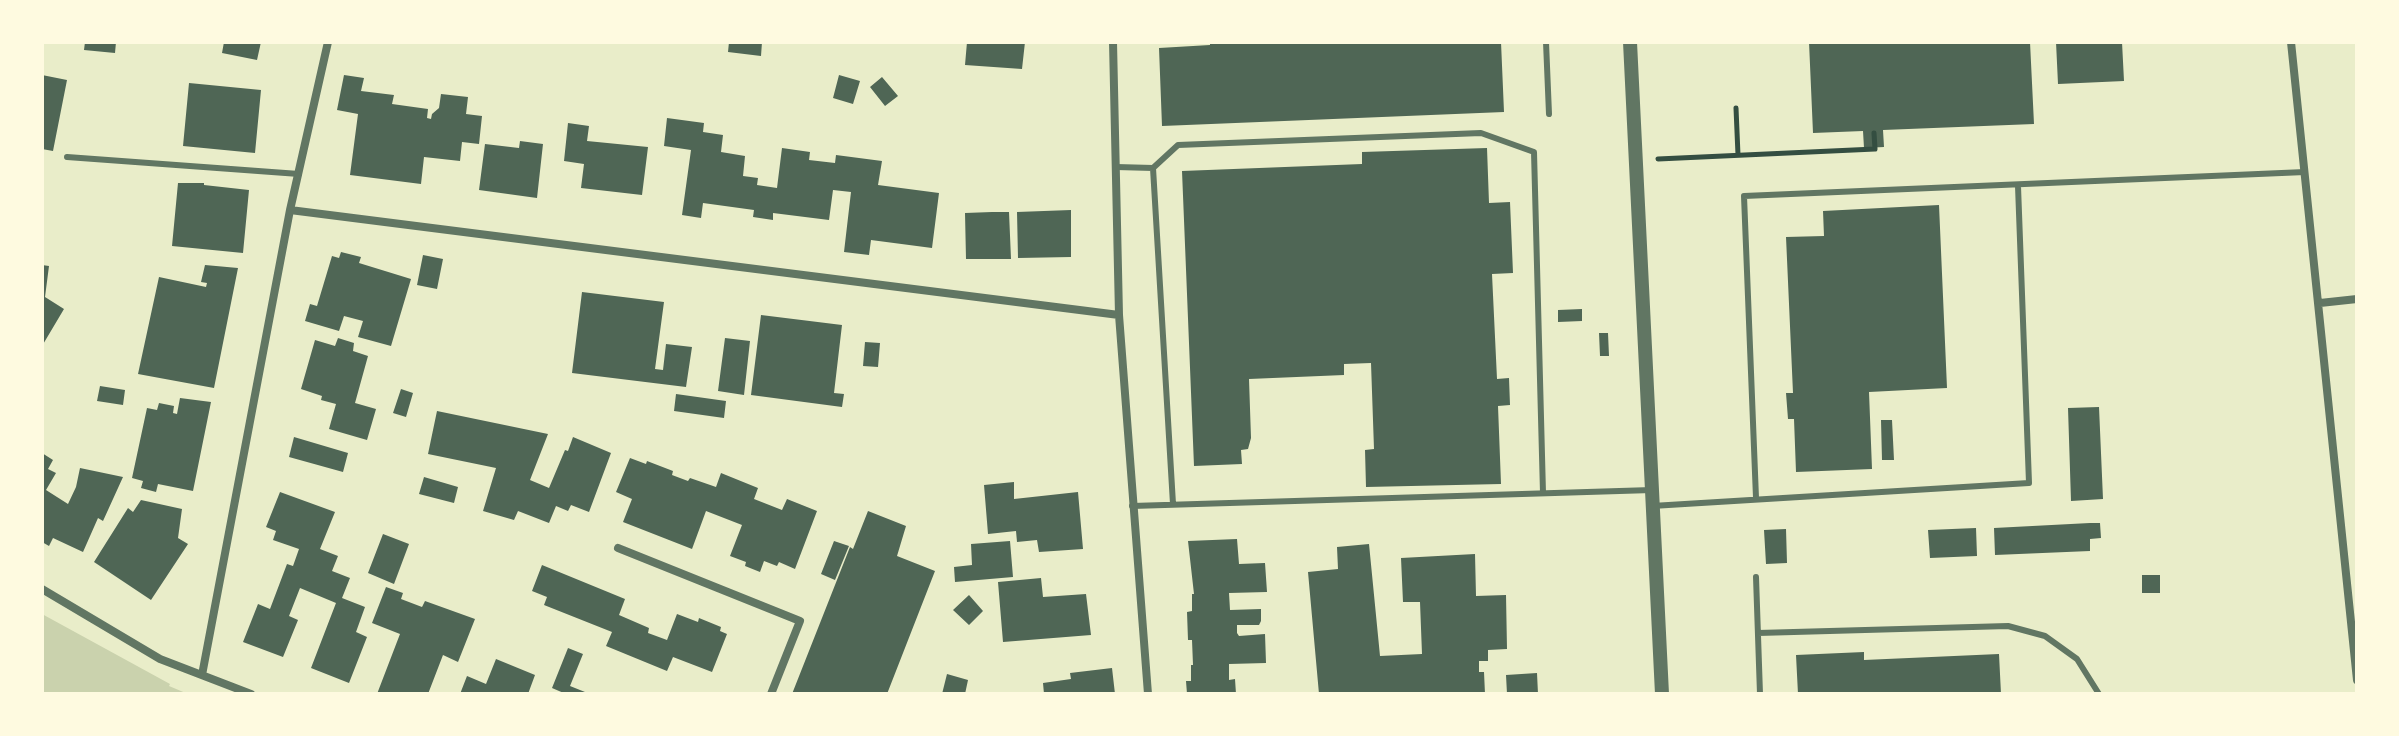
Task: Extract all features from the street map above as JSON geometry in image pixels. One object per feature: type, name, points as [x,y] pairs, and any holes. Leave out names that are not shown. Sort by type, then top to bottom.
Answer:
[{"type":"street","points":[[202,675],[290,210],[328,42]]},
{"type":"street","points":[[1113,42],[1119,315],[1148,694]]},
{"type":"street","points":[[1630,42],[1662,694]]},
{"type":"street","points":[[2291,42],[2357,680]]},
{"type":"street","points":[[290,210],[1119,315]]},
{"type":"street","points":[[2320,303],[2357,299]]},
{"type":"street","points":[[618,548],[800,621],[771,694]]},
{"type":"street","points":[[42,589],[160,659],[251,694]]},
{"type":"lane","points":[[1546,42],[1549,114]]},
{"type":"lane","points":[[1116,167],[1153,168],[1178,145],[1481,133],[1534,152],[1543,493]]},
{"type":"lane","points":[[67,157],[299,174]]},
{"type":"lane","points":[[1153,168],[1173,504]]},
{"type":"lane","points":[[1756,498],[1744,196],[2305,172]]},
{"type":"lane","points":[[1652,506],[2029,483],[2018,186]]},
{"type":"lane","points":[[1132,506],[1652,490]]},
{"type":"lane","points":[[1756,577],[1760,694]]},
{"type":"lane","points":[[1758,633],[2008,626],[2045,636],[2077,659],[2099,694]]},
{"type":"path","points":[[1736,108],[1738,155]]},
{"type":"path","points":[[1637,160],[1875,149],[1874,133]]},
{"type":"green space","points":[[42,614],[169,686],[188,694],[42,694]]},
{"type":"building","points":[[85,42],[116,42],[115,53],[84,50]]},
{"type":"building","points":[[224,42],[261,42],[257,60],[222,53]]},
{"type":"building","points":[[729,42],[762,42],[761,56],[728,52]]},
{"type":"building","points":[[967,42],[1025,42],[1022,69],[965,65]]},
{"type":"building","points":[[1210,42],[1501,42],[1504,112],[1162,126],[1159,48],[1210,45]]},
{"type":"building","points":[[1809,42],[2030,42],[2034,124],[1883,130],[1884,147],[1864,148],[1863,131],[1813,133]]},
{"type":"building","points":[[2056,42],[2122,42],[2124,81],[2058,84]]},
{"type":"building","points":[[42,75],[67,80],[53,151],[42,149]]},
{"type":"building","points":[[344,75],[364,78],[361,91],[394,95],[392,104],[428,109],[427,118],[431,119],[439,108],[441,94],[468,97],[466,114],[482,116],[479,144],[462,142],[460,161],[424,157],[421,184],[350,175],[358,114],[337,110]]},
{"type":"building","points":[[839,75],[860,81],[853,104],[833,98]]},
{"type":"building","points":[[882,77],[898,96],[885,106],[870,87]]},
{"type":"building","points":[[189,83],[261,90],[255,153],[183,146]]},
{"type":"building","points":[[667,118],[704,123],[703,132],[723,135],[721,152],[745,156],[743,176],[758,178],[757,185],[777,188],[782,148],[810,152],[809,160],[835,163],[836,155],[882,161],[878,185],[939,193],[932,248],[871,240],[869,255],[844,252],[851,192],[833,190],[829,220],[773,213],[773,220],[753,217],[754,210],[703,203],[701,218],[682,215],[691,150],[664,146]]},
{"type":"building","points":[[568,123],[589,126],[587,141],[648,147],[642,195],[581,188],[584,164],[564,161]]},
{"type":"building","points":[[520,141],[543,144],[537,198],[479,190],[485,144],[519,148]]},
{"type":"building","points":[[1487,148],[1489,203],[1510,202],[1513,273],[1492,274],[1497,379],[1509,378],[1510,405],[1498,406],[1501,484],[1366,487],[1365,450],[1374,449],[1371,363],[1344,364],[1344,375],[1249,379],[1251,438],[1248,449],[1241,450],[1242,464],[1194,466],[1182,171],[1362,164],[1362,152]]},
{"type":"building","points":[[178,183],[204,183],[249,190],[243,253],[172,246]]},
{"type":"building","points":[[1939,205],[1947,388],[1869,392],[1872,469],[1796,472],[1794,419],[1788,419],[1786,393],[1793,393],[1786,237],[1824,236],[1823,211]]},
{"type":"building","points":[[1071,210],[1071,257],[1018,258],[1017,212]]},
{"type":"building","points":[[1009,212],[1011,259],[966,259],[965,213]]},
{"type":"building","points":[[341,252],[361,257],[359,263],[411,279],[391,346],[358,337],[363,321],[344,316],[339,331],[305,321],[310,304],[317,306],[332,256],[339,258]]},
{"type":"building","points":[[423,255],[443,259],[437,289],[417,285]]},
{"type":"building","points":[[42,265],[49,266],[45,297],[64,309],[42,346]]},
{"type":"building","points":[[205,265],[238,268],[214,388],[138,374],[159,277],[206,287],[207,283],[201,282]]},
{"type":"building","points":[[582,292],[664,302],[655,369],[663,370],[666,344],[692,347],[686,387],[572,373]]},
{"type":"building","points":[[1582,309],[1582,321],[1558,322],[1558,310]]},
{"type":"building","points":[[761,315],[842,325],[834,393],[844,394],[842,407],[751,395]]},
{"type":"building","points":[[1599,333],[1608,333],[1609,356],[1600,356]]},
{"type":"building","points":[[338,338],[354,343],[353,351],[368,356],[355,403],[376,409],[367,440],[329,429],[336,404],[301,389],[315,340],[335,346]]},
{"type":"building","points":[[725,338],[750,341],[744,395],[718,391]]},
{"type":"building","points":[[865,342],[880,343],[878,367],[863,366]]},
{"type":"building","points":[[100,386],[125,390],[123,405],[97,401]]},
{"type":"building","points":[[401,389],[413,393],[406,417],[393,413]]},
{"type":"building","points":[[676,394],[726,401],[724,418],[674,411]]},
{"type":"building","points":[[180,398],[211,402],[193,491],[158,484],[156,492],[141,488],[143,481],[132,478],[147,408],[157,410],[159,403],[174,406],[173,413],[177,414]]},
{"type":"building","points":[[2099,407],[2103,499],[2071,501],[2068,408]]},
{"type":"building","points":[[437,411],[548,434],[530,480],[549,488],[573,437],[611,453],[589,512],[571,505],[568,511],[556,506],[549,523],[518,511],[514,520],[483,511],[496,468],[428,454]]},
{"type":"building","points":[[1881,420],[1892,420],[1894,460],[1882,460]]},
{"type":"building","points":[[294,437],[348,453],[343,472],[289,457]]},
{"type":"building","points":[[42,453],[53,460],[48,469],[56,473],[46,490],[68,504],[80,468],[123,477],[103,521],[98,518],[83,552],[53,538],[49,546],[42,542]]},
{"type":"building","points":[[630,458],[673,471],[672,475],[688,481],[690,478],[716,487],[721,473],[758,488],[754,499],[782,510],[787,499],[817,511],[795,569],[779,562],[777,566],[764,561],[760,572],[745,566],[746,562],[730,556],[742,525],[706,511],[692,549],[623,522],[632,499],[616,492]]},
{"type":"building","points":[[424,477],[458,487],[454,503],[419,494]]},
{"type":"building","points":[[1014,482],[1014,499],[1078,492],[1083,549],[1039,552],[1037,540],[1017,542],[1016,531],[988,534],[984,485]]},
{"type":"building","points":[[280,492],[335,512],[320,549],[338,556],[332,571],[350,578],[342,598],[365,607],[356,632],[367,637],[349,683],[311,668],[336,603],[300,588],[289,616],[298,620],[283,657],[243,642],[258,604],[270,609],[287,564],[293,566],[299,549],[273,540],[276,531],[266,527]]},
{"type":"building","points":[[141,500],[182,509],[178,538],[188,544],[151,600],[94,562],[128,508],[133,512]]},
{"type":"building","points":[[868,511],[906,526],[897,556],[935,571],[887,694],[792,694],[850,547],[853,549]]},
{"type":"building","points":[[2100,523],[2101,538],[2090,539],[2090,551],[1995,555],[1994,528]]},
{"type":"building","points":[[1976,528],[1977,556],[1930,558],[1928,530]]},
{"type":"building","points":[[1786,529],[1787,563],[1766,564],[1764,530]]},
{"type":"building","points":[[383,534],[409,544],[394,584],[368,573]]},
{"type":"building","points":[[1237,539],[1239,564],[1265,563],[1267,592],[1229,593],[1230,610],[1261,609],[1259,625],[1237,625],[1237,633],[1239,636],[1265,634],[1266,663],[1229,664],[1229,680],[1235,679],[1236,694],[1187,694],[1186,681],[1191,681],[1193,665],[1187,612],[1192,611],[1194,594],[1188,541]]},
{"type":"building","points":[[834,541],[849,546],[835,580],[821,574]]},
{"type":"building","points":[[1010,541],[1013,577],[955,582],[954,567],[972,565],[971,544]]},
{"type":"building","points":[[1369,544],[1380,656],[1422,654],[1420,602],[1403,602],[1401,558],[1475,554],[1476,596],[1506,595],[1507,649],[1488,650],[1488,661],[1479,661],[1479,672],[1484,672],[1485,694],[1319,694],[1308,572],[1338,569],[1337,547]]},
{"type":"building","points":[[542,565],[625,599],[619,615],[649,628],[648,633],[667,640],[677,614],[721,627],[720,631],[727,634],[712,672],[673,657],[667,671],[606,646],[612,632],[544,605],[547,597],[532,591]]},
{"type":"building","points":[[2142,575],[2160,575],[2160,593],[2142,593]]},
{"type":"building","points":[[1041,578],[1043,597],[1086,594],[1091,635],[1003,642],[998,582]]},
{"type":"building","points":[[386,587],[403,593],[401,599],[422,607],[425,601],[475,619],[458,662],[443,655],[428,694],[377,694],[400,634],[372,623]]},
{"type":"building","points":[[969,595],[983,611],[969,625],[953,610]]},
{"type":"building","points":[[568,648],[583,654],[570,686],[590,694],[566,694],[552,688]]},
{"type":"building","points":[[1864,652],[1864,660],[1999,654],[2001,694],[1798,694],[1796,655]]},
{"type":"building","points":[[496,659],[535,675],[528,694],[460,694],[467,676],[486,684]]},
{"type":"building","points":[[1112,668],[1115,694],[1044,694],[1043,683],[1071,679],[1070,673]]},
{"type":"building","points":[[1537,673],[1538,694],[1507,694],[1506,675]]},
{"type":"building","points":[[947,674],[968,680],[965,694],[942,694]]}]
